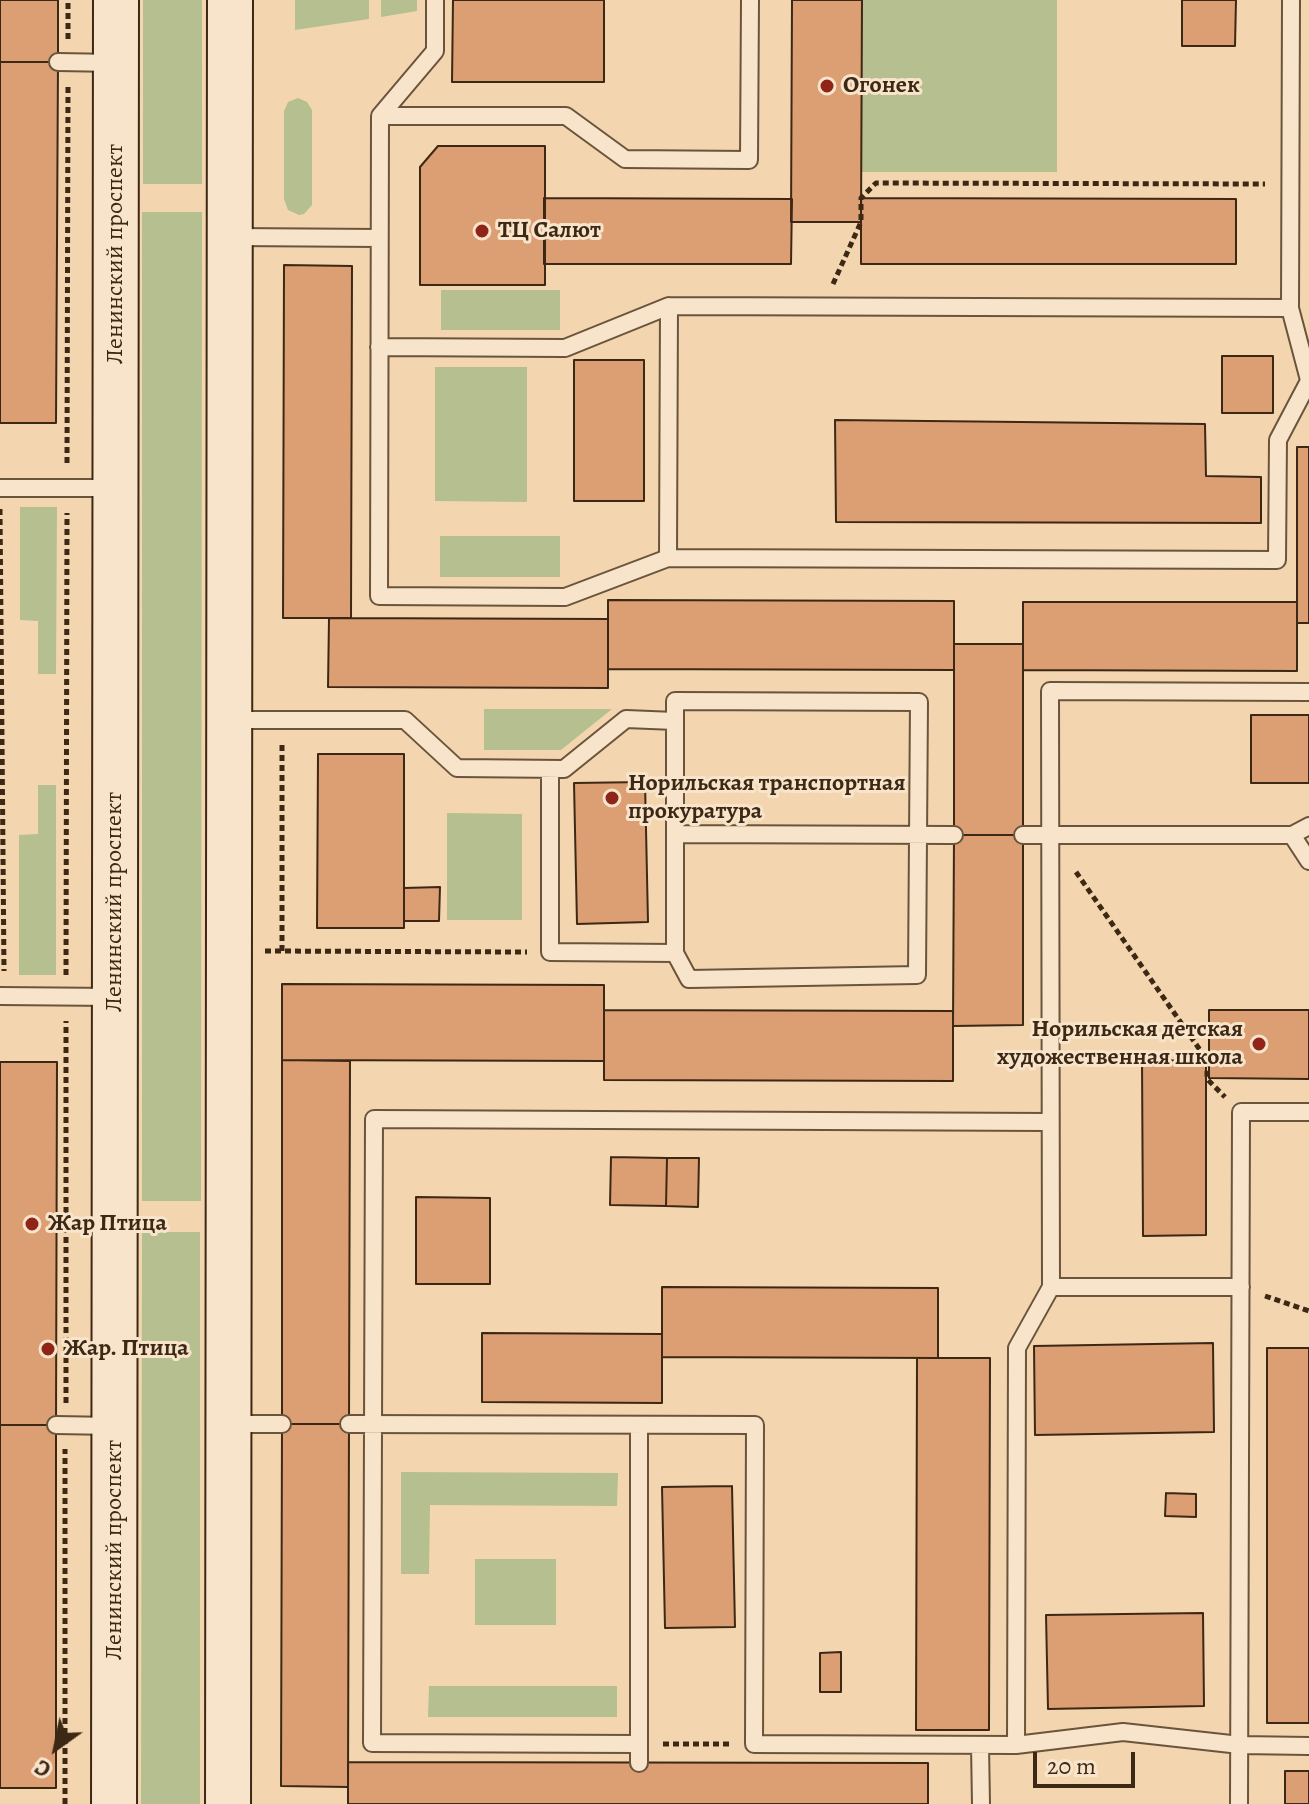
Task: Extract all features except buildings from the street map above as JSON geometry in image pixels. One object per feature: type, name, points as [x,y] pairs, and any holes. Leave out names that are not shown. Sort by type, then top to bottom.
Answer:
[{"type":"main road","name":"Ленинский проспект","points":[[114,1804],[116,0]]},
{"type":"main road","points":[[228,1804],[230,0]]},
{"type":"lane","points":[[435,0],[435,51],[380,116],[379,596],[565,597],[668,558],[1277,560],[1278,440],[1309,381],[1290,308],[1291,0]]},
{"type":"lane","points":[[380,116],[566,116],[625,159],[749,160],[750,0]]},
{"type":"lane","points":[[63,62],[116,63]]},
{"type":"lane","points":[[229,237],[379,238]]},
{"type":"lane","points":[[379,347],[565,348],[669,306],[1290,308]]},
{"type":"lane","points":[[668,558],[669,306]]},
{"type":"lane","points":[[0,488],[116,488]]},
{"type":"lane","points":[[1016,1745],[1017,1348],[1051,1287],[1050,691],[1309,692]]},
{"type":"lane","points":[[675,701],[919,702],[917,975],[689,979],[675,953],[675,834],[675,701]]},
{"type":"lane","points":[[229,720],[405,720],[457,768],[550,769],[564,769],[626,719],[675,721]]},
{"type":"lane","points":[[550,769],[550,952],[675,953]]},
{"type":"lane","points":[[1023,835],[1292,835],[1309,826]]},
{"type":"lane","points":[[675,834],[954,835]]},
{"type":"lane","points":[[1292,835],[1309,861]]},
{"type":"lane","points":[[2,996],[115,997]]},
{"type":"lane","points":[[1239,1804],[1241,1112],[1309,1112]]},
{"type":"lane","points":[[638,1744],[372,1743],[374,1119],[1049,1122]]},
{"type":"lane","points":[[1051,1287],[1241,1287]]},
{"type":"lane","points":[[228,1424],[282,1424]]},
{"type":"lane","points":[[349,1424],[755,1425],[754,1744],[1016,1745],[1123,1732],[1240,1745],[1309,1746]]},
{"type":"lane","points":[[61,1425],[115,1426]]},
{"type":"lane","points":[[639,1425],[639,1763]]},
{"type":"lane","points":[[980,1745],[981,1804]]},
{"type":"path","points":[[65,1804],[61,1425],[67,489],[63,62],[68,0]]},
{"type":"path","points":[[823,307],[861,222],[861,198],[876,183],[1290,184]]},
{"type":"path","points":[[0,488],[2,996]]},
{"type":"path","points":[[282,720],[282,951]]},
{"type":"path","points":[[1050,835],[1207,1060],[1207,1079]]},
{"type":"path","points":[[228,951],[550,952]]},
{"type":"path","points":[[1241,1287],[1309,1311]]},
{"type":"path","points":[[691,1744],[754,1744]]},
{"type":"green space","points":[[143,0],[202,0],[202,184],[143,184]]},
{"type":"green space","points":[[295,0],[369,0],[369,19],[295,30]]},
{"type":"green space","points":[[381,0],[417,0],[417,11],[381,17]]},
{"type":"green space","points":[[862,0],[1057,0],[1057,172],[862,172]]},
{"type":"green space","points":[[298,98],[307,102],[312,110],[312,205],[299,215],[288,210],[284,199],[284,111],[288,102]]},
{"type":"green space","points":[[142,212],[202,212],[201,1201],[142,1201]]},
{"type":"green space","points":[[441,290],[560,290],[560,330],[441,330]]},
{"type":"green space","points":[[435,367],[527,367],[527,502],[435,501]]},
{"type":"green space","points":[[20,507],[57,507],[56,674],[38,674],[38,621],[20,620]]},
{"type":"green space","points":[[440,536],[560,536],[560,577],[440,577]]},
{"type":"green space","points":[[484,709],[612,709],[561,750],[484,750]]},
{"type":"green space","points":[[38,785],[56,785],[56,975],[19,975],[19,835],[38,834]]},
{"type":"green space","points":[[447,813],[522,814],[522,920],[447,920]]},
{"type":"green space","points":[[142,1232],[200,1232],[200,1804],[141,1804]]},
{"type":"green space","points":[[401,1472],[618,1473],[617,1506],[430,1505],[429,1574],[401,1574]]},
{"type":"green space","points":[[475,1559],[556,1559],[556,1625],[475,1625]]},
{"type":"green space","points":[[429,1686],[617,1686],[617,1717],[428,1717]]},
{"type":"place","name":"Огонек","points":[[827,86]]},
{"type":"place","name":"ТЦ Салют","points":[[482,231]]},
{"type":"place","name":"Норильская транспортная прокуратура","points":[[612,798]]},
{"type":"place","name":"Норильская детская художественная школа","points":[[1259,1044]]},
{"type":"place","name":"Жар Птица","points":[[32,1224]]},
{"type":"place","name":"Жар. Птица","points":[[48,1349]]}]
